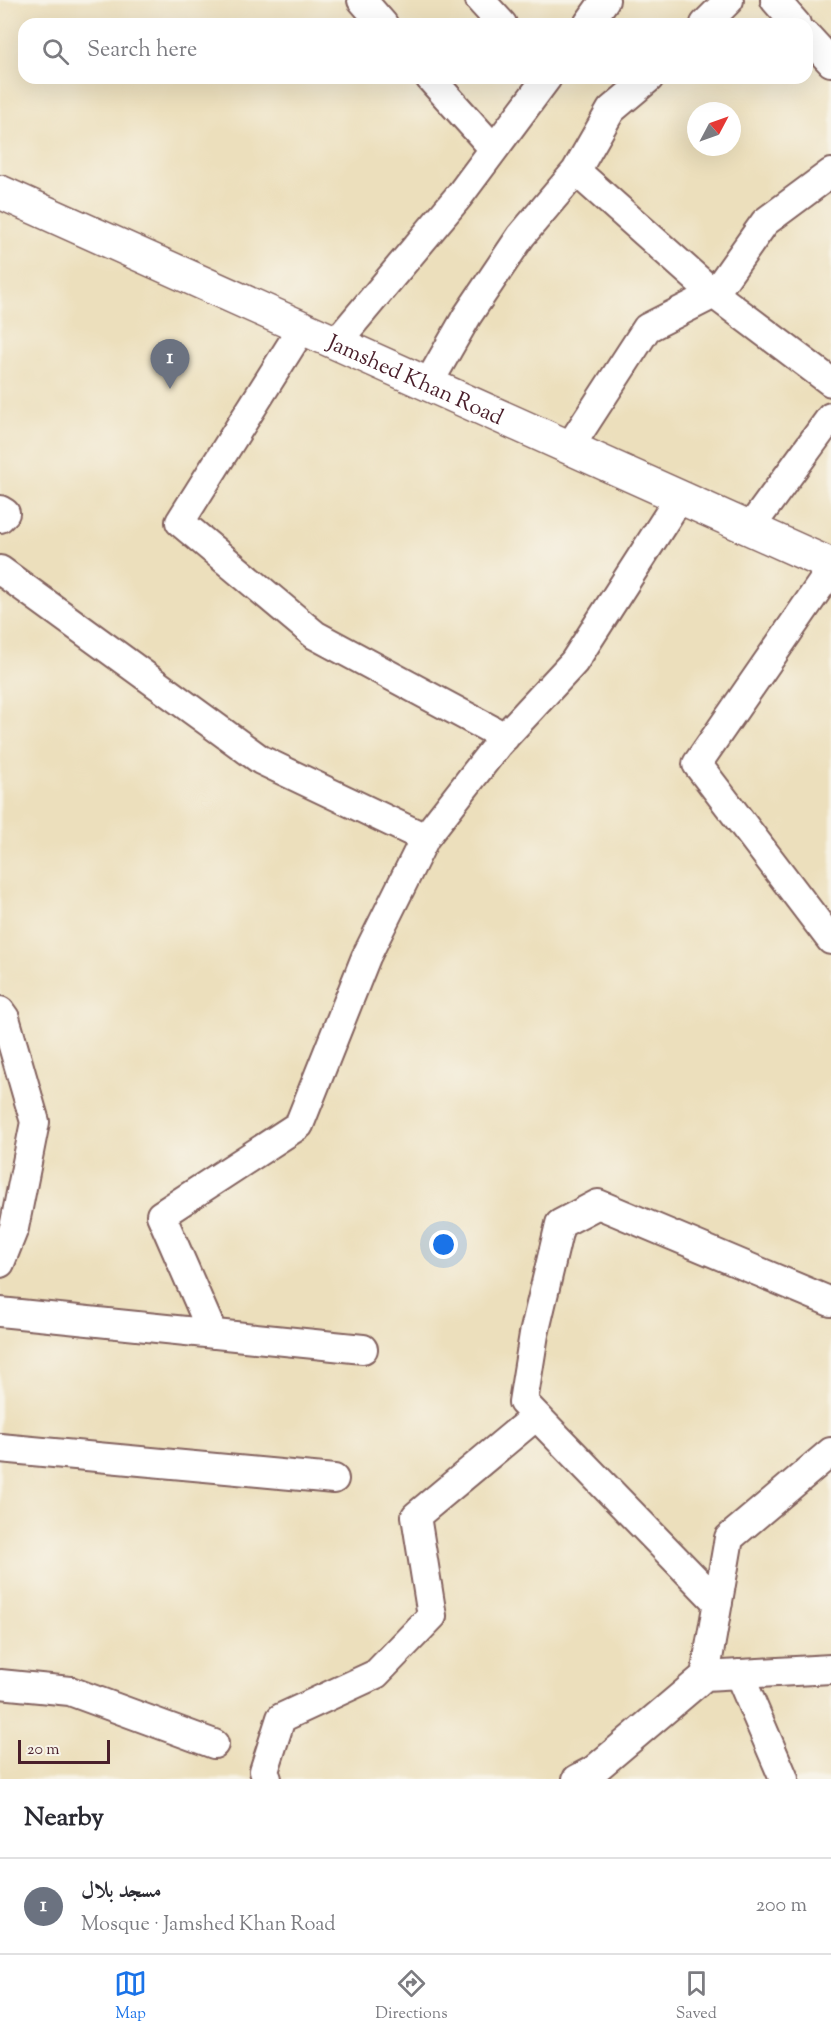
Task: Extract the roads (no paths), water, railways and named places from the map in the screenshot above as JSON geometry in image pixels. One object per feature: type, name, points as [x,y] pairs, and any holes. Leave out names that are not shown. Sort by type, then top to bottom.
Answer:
[{"type":"street","points":[[362,0],[378,18]]},
{"type":"street","points":[[480,0],[496,18]]},
{"type":"street","points":[[592,18],[606,0]]},
{"type":"street","points":[[711,18],[729,0]]},
{"type":"street","points":[[775,0],[791,18]]},
{"type":"street","points":[[813,42],[831,62]]},
{"type":"street","points":[[435,84],[494,150]]},
{"type":"street","points":[[336,343],[459,196],[542,84]]},
{"type":"street","points":[[428,384],[467,316],[521,236],[576,171],[611,110],[642,84]]},
{"type":"street","points":[[576,171],[714,294],[831,382]]},
{"type":"street","points":[[569,448],[647,328],[714,294],[765,222],[831,173]]},
{"type":"street","name":"Jamshed Khan Road","points":[[0,192],[831,565]]},
{"type":"street","points":[[302,328],[180,522],[315,634],[505,737]]},
{"type":"street","points":[[750,528],[831,417]]},
{"type":"street","points":[[213,1334],[161,1215],[299,1125],[366,957],[425,838],[505,737],[574,662],[680,497]]},
{"type":"street","points":[[0,510],[5,513],[0,518]]},
{"type":"street","points":[[0,570],[261,760],[425,838]]},
{"type":"street","points":[[831,570],[697,764],[831,940]]},
{"type":"street","points":[[0,1011],[5,1018],[35,1122],[14,1228],[0,1263]]},
{"type":"street","points":[[718,1604],[523,1402],[534,1335],[560,1224],[598,1204],[831,1302]]},
{"type":"street","points":[[0,1312],[363,1349]]},
{"type":"street","points":[[267,1779],[264,1771],[281,1719],[376,1674],[432,1616],[416,1516],[536,1416]]},
{"type":"street","points":[[0,1448],[334,1479]]},
{"type":"street","points":[[705,1676],[729,1538],[831,1452]]},
{"type":"street","points":[[577,1779],[594,1770],[705,1676],[831,1669]]},
{"type":"street","points":[[738,1674],[784,1779]]},
{"type":"street","points":[[0,1684],[70,1691],[214,1744]]},
{"type":"place","name":"مسجد بلال","points":[[170,389]]}]
